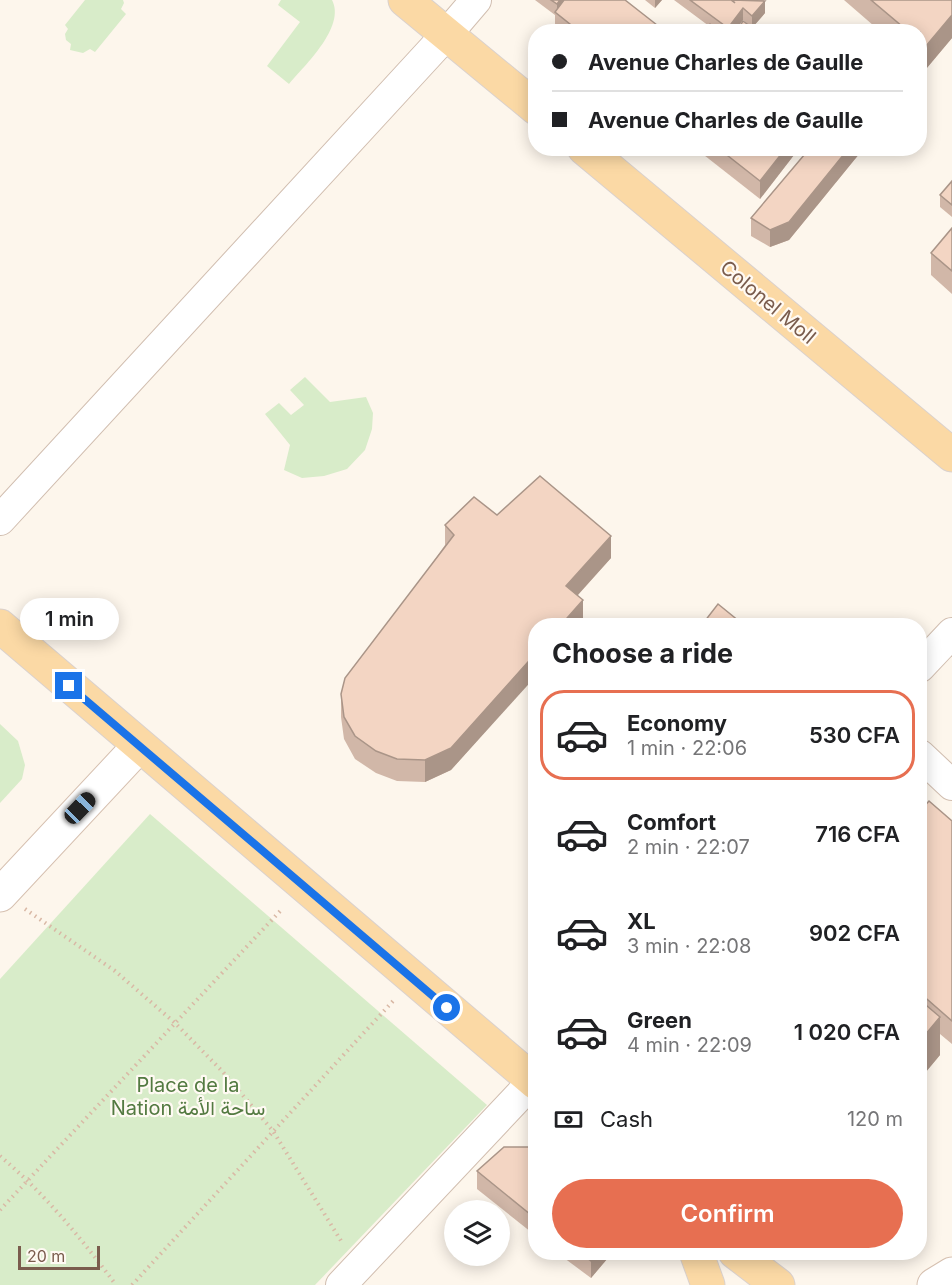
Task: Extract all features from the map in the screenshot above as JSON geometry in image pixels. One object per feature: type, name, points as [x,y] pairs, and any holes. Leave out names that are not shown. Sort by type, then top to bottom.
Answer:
[{"type":"main road","points":[[405,0],[528,101]]},
{"type":"main road","name":"Colonel Moll","points":[[594,156],[952,455]]},
{"type":"main road","points":[[0,626],[528,1075]]},
{"type":"main road","points":[[1,894],[139,746]]},
{"type":"main road","points":[[699,1260],[708,1285]]},
{"type":"main road","points":[[745,1260],[778,1285]]},
{"type":"main road","points":[[934,1285],[952,1274]]},
{"type":"street","points":[[0,520],[476,0]]},
{"type":"street","points":[[927,660],[952,633]]},
{"type":"street","points":[[927,762],[952,785]]},
{"type":"street","points":[[349,1276],[528,1088]]},
{"type":"path","points":[[0,1210],[305,886]]},
{"type":"path","points":[[1,894],[115,971],[175,1023],[223,1072],[273,1131],[349,1276]]},
{"type":"path","points":[[132,1285],[413,979]]},
{"type":"path","points":[[0,1156],[28,1180],[74,1230],[116,1285]]},
{"type":"green space","points":[[85,0],[123,0],[121,9],[126,14],[95,52],[90,49],[83,53],[70,50],[71,44],[66,40],[65,34],[68,29],[65,25]]},
{"type":"green space","points":[[281,0],[332,0],[335,11],[329,33],[322,45],[289,84],[267,66],[300,22],[278,5]]},
{"type":"green space","points":[[305,377],[330,402],[366,397],[373,413],[372,429],[365,450],[347,469],[324,476],[302,478],[284,470],[290,445],[265,414],[279,403],[291,415],[304,405],[290,390]]},
{"type":"green space","points":[[0,724],[18,741],[25,765],[22,779],[0,803]]},
{"type":"green space","name":"Place de la Nation ساحة الأمة","points":[[150,814],[487,1105],[315,1285],[0,1285],[0,979]]},
{"type":"building","points":[[564,0],[625,0],[656,24],[570,24],[555,12]]},
{"type":"building","points":[[690,0],[731,0],[735,3],[732,0],[765,1],[752,16],[743,8],[731,24],[723,24]]},
{"type":"building","points":[[871,0],[952,0],[952,15],[927,45],[927,24],[900,24]]},
{"type":"building","points":[[728,156],[780,156],[760,181]]},
{"type":"building","points":[[803,156],[843,156],[789,222],[770,230],[751,218]]},
{"type":"building","points":[[952,181],[952,205],[940,195]]},
{"type":"building","points":[[952,228],[952,271],[931,253]]},
{"type":"building","points":[[540,476],[611,536],[566,586],[583,600],[567,618],[528,618],[528,662],[451,748],[425,760],[397,759],[376,751],[355,736],[344,717],[341,694],[345,678],[454,535],[445,525],[474,497],[497,515]]},
{"type":"building","points":[[718,604],[735,618],[707,618]]},
{"type":"building","points":[[929,801],[952,821],[952,1021],[927,999],[927,803]]},
{"type":"building","points":[[927,1006],[940,1017],[927,1033]]},
{"type":"building","points":[[504,1147],[528,1147],[528,1212],[477,1171]]},
{"type":"route","points":[[69,686],[447,1008]]}]
